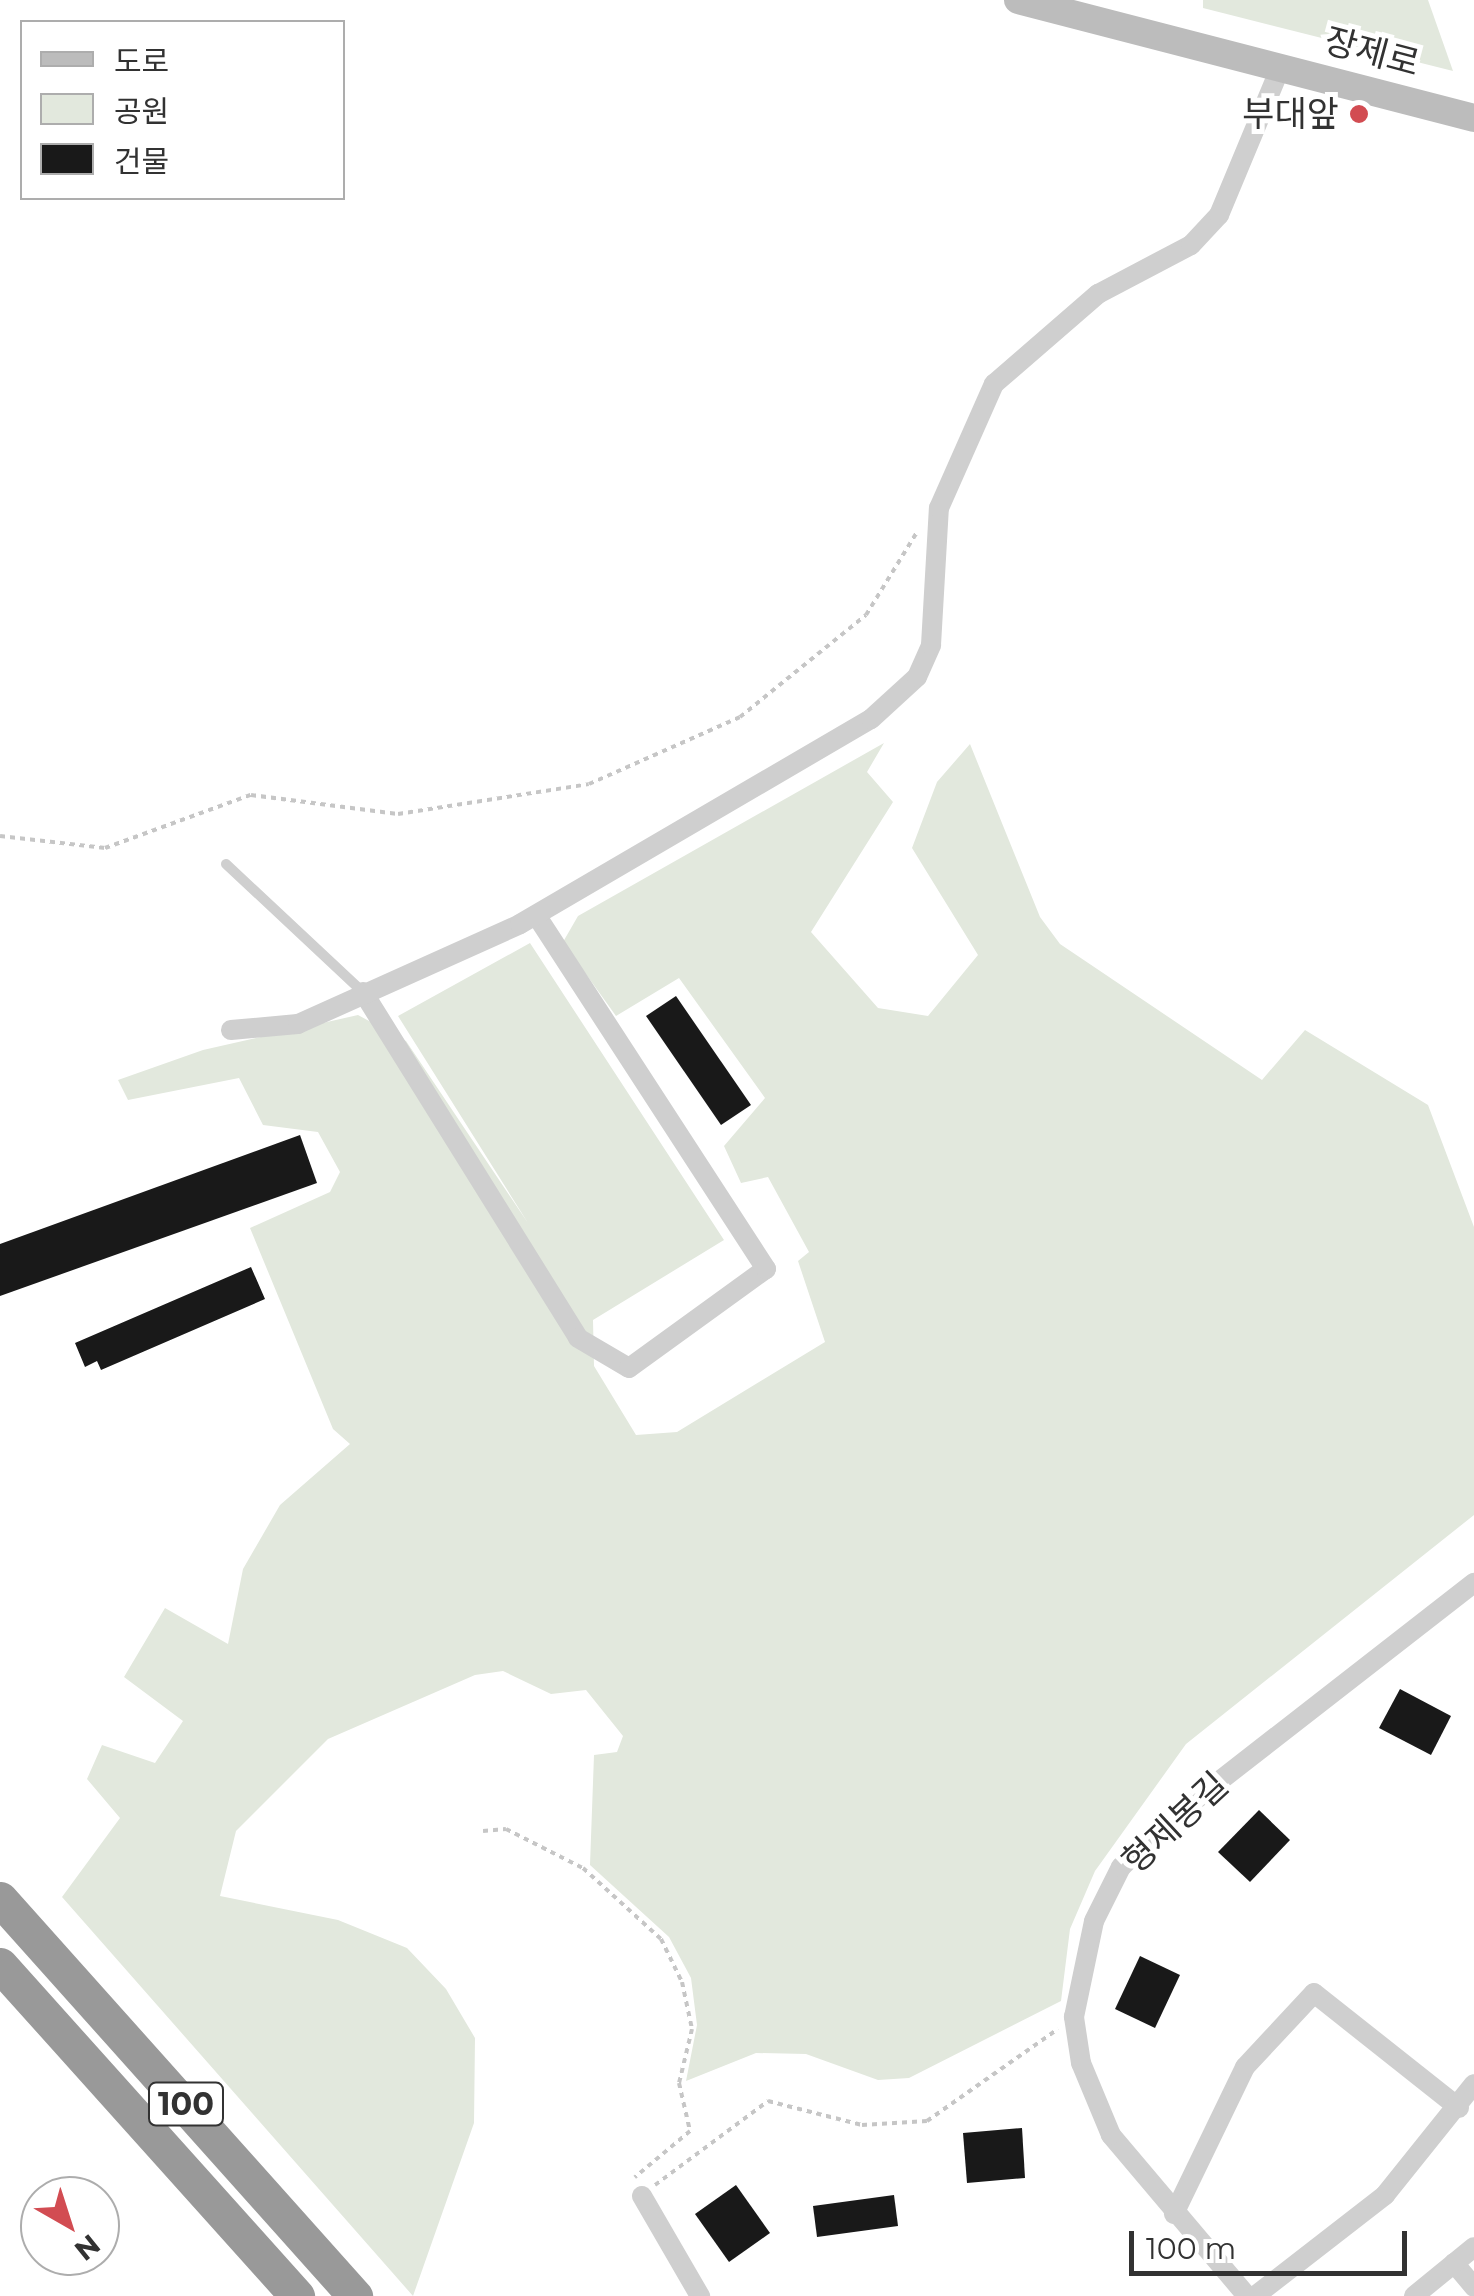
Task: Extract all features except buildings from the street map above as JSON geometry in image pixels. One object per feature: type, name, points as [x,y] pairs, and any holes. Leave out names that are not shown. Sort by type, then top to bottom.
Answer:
[{"type":"highway","name":"100","points":[[0,1900],[355,2296]]},
{"type":"highway","name":"100","points":[[0,1965],[297,2296]]},
{"type":"main road","name":"장제로","points":[[1018,0],[1474,118]]},
{"type":"street","points":[[231,1030],[298,1024],[536,915],[872,719],[917,676],[931,645],[939,508],[994,384],[1084,304],[1191,246],[1218,215],[1281,66]]},
{"type":"street","points":[[363,992],[578,1338],[629,1368],[766,1269],[536,915]]},
{"type":"street","name":"형제봉길","points":[[1251,2296],[1174,2214],[1112,2136],[1081,2063],[1074,2018],[1094,1921],[1120,1867],[1474,1583]]},
{"type":"street","points":[[1174,2214],[1245,2068],[1314,1993],[1459,2108]]},
{"type":"street","points":[[1251,2296],[1385,2195],[1459,2108],[1474,2084]]},
{"type":"street","points":[[642,2196],[700,2296]]},
{"type":"street","points":[[1414,2296],[1474,2247]]},
{"type":"street","points":[[1454,2263],[1474,2287]]},
{"type":"lane","points":[[226,864],[363,992]]},
{"type":"path","points":[[0,836],[105,848],[251,796],[398,814],[589,784],[740,717],[823,653],[866,615],[903,546],[939,508]]},
{"type":"path","points":[[483,1831],[506,1829],[582,1868],[661,1939],[682,1982],[692,2029],[679,2083],[690,2131],[633,2178],[642,2196],[740,2114],[768,2101],[862,2124],[927,2121],[1074,2018]]},
{"type":"green space","points":[[1203,0],[1428,0],[1453,71],[1203,8]]},
{"type":"green space","points":[[884,743],[867,772],[893,802],[811,932],[878,1008],[928,1016],[978,955],[912,848],[937,782],[970,744],[1040,917],[1060,944],[1262,1080],[1305,1030],[1428,1105],[1474,1227],[1474,1515],[1186,1744],[1095,1871],[1070,1929],[1061,2001],[909,2078],[878,2080],[806,2054],[756,2053],[686,2081],[697,2025],[691,1978],[669,1937],[590,1865],[594,1755],[617,1752],[623,1736],[586,1690],[551,1694],[503,1671],[475,1675],[328,1739],[236,1831],[220,1896],[338,1920],[407,1948],[446,1989],[475,2038],[474,2123],[413,2296],[62,1897],[120,1818],[87,1779],[102,1745],[155,1763],[183,1721],[124,1677],[165,1608],[228,1644],[243,1569],[280,1505],[350,1444],[333,1429],[250,1228],[330,1192],[340,1172],[318,1132],[263,1125],[239,1078],[128,1100],[118,1080],[203,1050],[358,1015],[406,1041],[528,1223],[398,1016],[530,943],[724,1240],[593,1320],[594,1366],[636,1435],[677,1432],[825,1342],[798,1261],[809,1252],[768,1177],[741,1183],[724,1146],[765,1098],[679,978],[616,1016],[563,942],[578,916]]},
{"type":"place","name":"부대앞","points":[[1359,114]]}]
